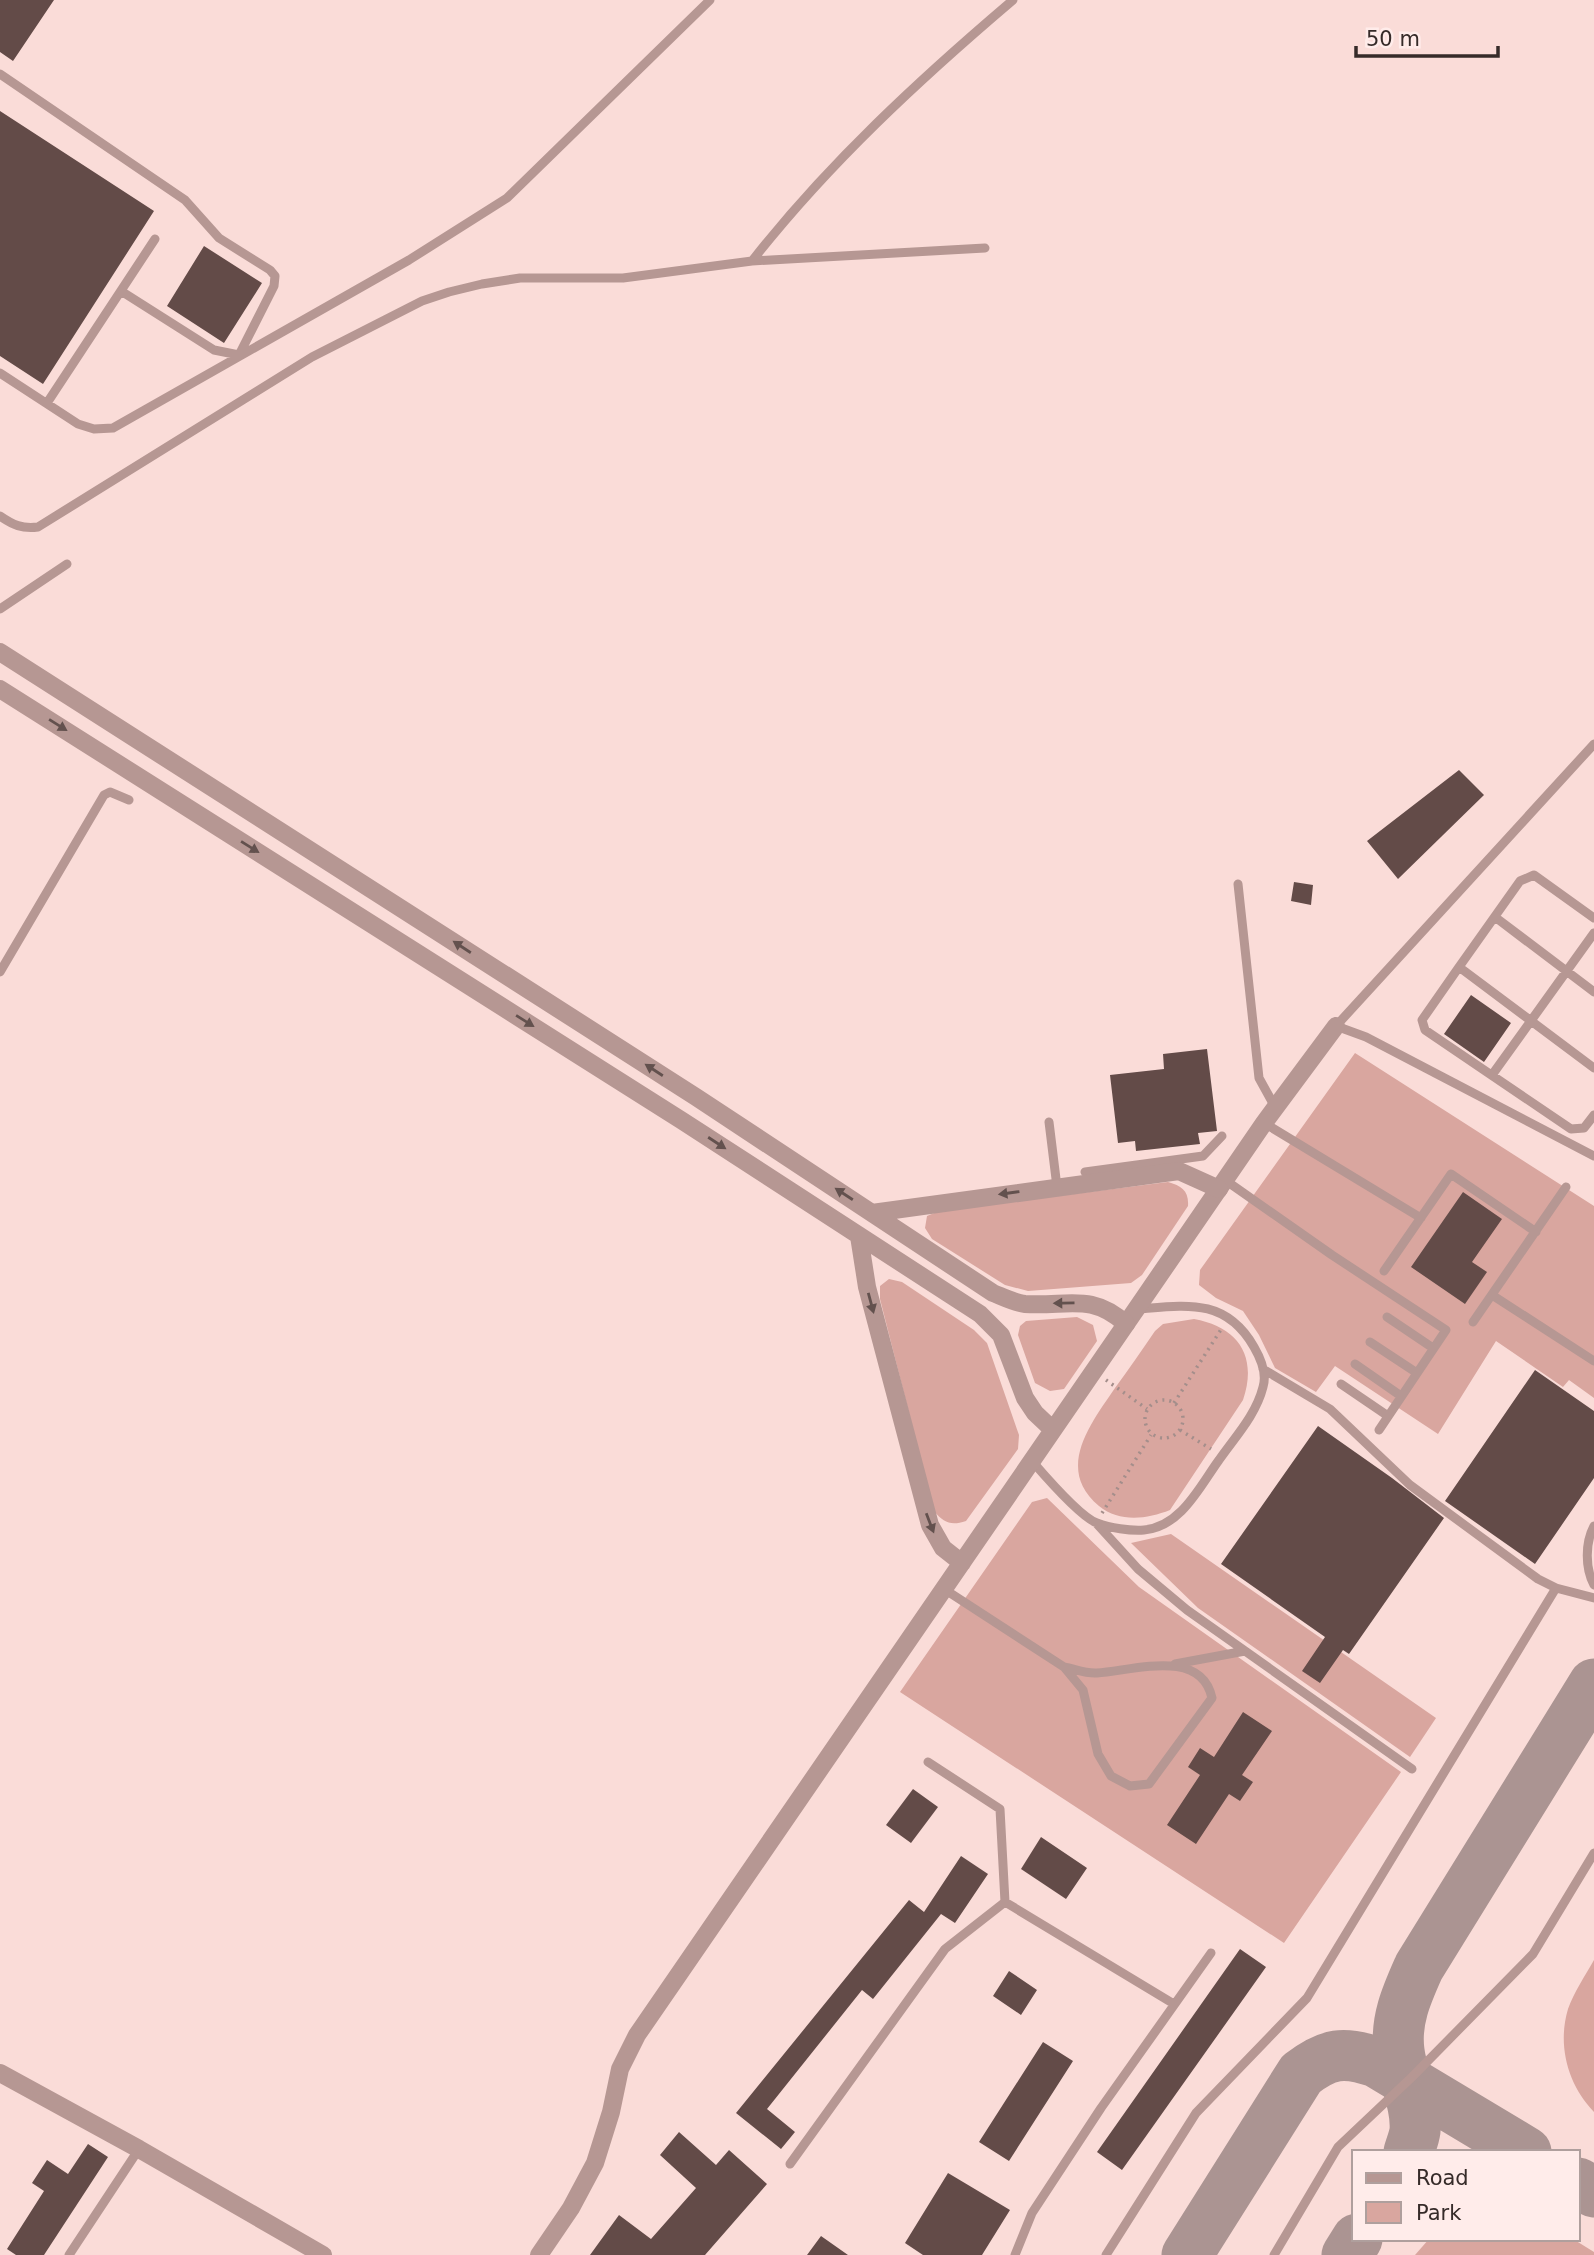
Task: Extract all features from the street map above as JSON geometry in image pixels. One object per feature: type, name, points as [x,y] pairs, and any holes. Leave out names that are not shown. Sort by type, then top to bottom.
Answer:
[{"type":"street","points":[[0,652],[685,1089],[993,1293],[1022,1304],[1089,1303],[1132,1316]]},
{"type":"street","points":[[0,689],[681,1120],[980,1314],[1001,1335],[1030,1406],[1053,1430]]},
{"type":"street","points":[[539,2255],[571,2208],[595,2163],[611,2112],[620,2069],[637,2035],[1275,1107],[1336,1026]]},
{"type":"street","points":[[872,1213],[1179,1171],[1222,1184]]},
{"type":"street","points":[[859,1236],[867,1287],[930,1525],[943,1548],[962,1563]]},
{"type":"street","points":[[0,2073],[323,2255]]},
{"type":"lane","points":[[0,373],[78,424],[94,429],[113,428],[409,261],[507,198],[710,0]]},
{"type":"lane","points":[[752,261],[783,221],[895,106],[1013,0]]},
{"type":"lane","points":[[0,74],[185,200],[219,238],[270,270],[275,276],[274,286],[239,355]]},
{"type":"lane","points":[[47,403],[155,239]]},
{"type":"lane","points":[[0,516],[25,529],[38,527],[312,357],[422,301],[440,295],[520,278],[623,278],[752,261],[985,248]]},
{"type":"lane","points":[[121,291],[214,350],[239,355]]},
{"type":"lane","points":[[0,609],[67,564]]},
{"type":"lane","points":[[1594,744],[1336,1026],[1366,1037],[1594,1156]]},
{"type":"lane","points":[[0,972],[104,795],[110,792],[129,800]]},
{"type":"lane","points":[[1594,918],[1534,875],[1520,881],[1422,1020],[1425,1030],[1571,1129],[1584,1128],[1594,1115]]},
{"type":"lane","points":[[1238,884],[1259,1078],[1275,1107]]},
{"type":"lane","points":[[1495,916],[1594,992]]},
{"type":"lane","points":[[1492,1075],[1594,933]]},
{"type":"lane","points":[[1459,967],[1594,1068]]},
{"type":"lane","points":[[1049,1122],[1057,1187]]},
{"type":"lane","points":[[1264,1123],[1421,1218]]},
{"type":"lane","points":[[1084,1172],[1203,1156],[1222,1136]]},
{"type":"lane","points":[[1384,1271],[1451,1174],[1536,1232]]},
{"type":"lane","points":[[1222,1184],[1446,1330],[1379,1430]]},
{"type":"lane","points":[[1473,1322],[1566,1187]]},
{"type":"lane","points":[[1492,1295],[1594,1361]]},
{"type":"lane","points":[[1095,1523],[1121,1529],[1145,1530],[1165,1525],[1185,1508],[1222,1456],[1254,1410],[1264,1385],[1259,1356],[1245,1331],[1230,1317],[1205,1308],[1176,1306],[1132,1316]]},
{"type":"lane","points":[[1387,1317],[1433,1348]]},
{"type":"lane","points":[[1370,1342],[1417,1373]]},
{"type":"lane","points":[[1355,1364],[1401,1396]]},
{"type":"lane","points":[[1263,1369],[1330,1409],[1410,1486],[1538,1579],[1556,1588],[1594,1598]]},
{"type":"lane","points":[[1341,1384],[1388,1416]]},
{"type":"lane","points":[[1032,1461],[1059,1492],[1095,1523],[1138,1569],[1187,1611],[1412,1769]]},
{"type":"lane","points":[[1594,1526],[1587,1560],[1594,1585]]},
{"type":"lane","points":[[1107,2255],[1196,2113],[1307,1998],[1556,1588]]},
{"type":"lane","points":[[944,1589],[1065,1667],[1083,1690],[1098,1754],[1111,1776],[1130,1786],[1149,1784],[1212,1698],[1209,1688],[1195,1673],[1174,1665]]},
{"type":"lane","points":[[1065,1667],[1094,1674],[1174,1665],[1245,1651]]},
{"type":"lane","points":[[928,1762],[1000,1810],[1005,1902]]},
{"type":"lane","points":[[1274,2255],[1338,2147],[1412,2077],[1533,1954],[1594,1853]]},
{"type":"lane","points":[[1005,1902],[1174,2004]]},
{"type":"lane","points":[[790,2164],[945,1949],[1005,1902]]},
{"type":"lane","points":[[1015,2255],[1032,2213],[1101,2108],[1211,1953]]},
{"type":"lane","points":[[69,2255],[139,2149]]},
{"type":"path","points":[[1174,1403],[1230,1317]]},
{"type":"path","points":[[1094,1371],[1147,1409]]},
{"type":"path","points":[[1163,1400],[1179,1407],[1183,1418],[1180,1430],[1169,1437],[1151,1435],[1144,1422],[1151,1404],[1163,1400]]},
{"type":"path","points":[[1180,1430],[1222,1456]]},
{"type":"path","points":[[1095,1523],[1151,1435]]},
{"type":"green space","points":[[1355,1053],[1594,1206],[1594,1398],[1569,1380],[1563,1387],[1496,1341],[1438,1434],[1335,1366],[1316,1392],[1275,1368],[1259,1335],[1243,1311],[1216,1298],[1199,1285],[1200,1270]]},
{"type":"green space","points":[[1168,1182],[1184,1190],[1188,1206],[1142,1275],[1131,1283],[1028,1291],[1005,1285],[932,1239],[925,1228],[927,1216],[939,1211]]},
{"type":"green space","points":[[889,1279],[902,1282],[974,1330],[987,1343],[1019,1435],[1018,1449],[966,1521],[948,1522],[934,1511],[880,1299],[880,1286]]},
{"type":"green space","points":[[1077,1317],[1093,1325],[1097,1341],[1064,1389],[1050,1391],[1035,1383],[1018,1335],[1020,1326],[1026,1321]]},
{"type":"green space","points":[[1194,1319],[1222,1329],[1241,1346],[1248,1370],[1243,1400],[1170,1510],[1134,1518],[1116,1515],[1099,1506],[1086,1492],[1079,1477],[1078,1461],[1082,1446],[1096,1416],[1155,1331],[1163,1324]]},
{"type":"green space","points":[[1047,1498],[1139,1587],[1401,1772],[1284,1943],[900,1692],[1032,1502]]},
{"type":"green space","points":[[1171,1534],[1436,1718],[1410,1757],[1198,1608],[1131,1543]]},
{"type":"green space","points":[[1594,1960],[1594,2112],[1577,2090],[1571,2077],[1564,2037],[1570,2003]]},
{"type":"green space","points":[[1427,2241],[1576,2241],[1594,2252],[1594,2255],[1415,2255]]},
{"type":"building","points":[[0,0],[54,0],[13,61],[0,52]]},
{"type":"building","points":[[0,111],[154,211],[43,384],[0,356]]},
{"type":"building","points":[[204,246],[262,283],[224,343],[167,306]]},
{"type":"building","points":[[1459,770],[1484,795],[1398,879],[1367,841]]},
{"type":"building","points":[[1294,882],[1313,885],[1311,905],[1291,901]]},
{"type":"building","points":[[1471,995],[1511,1023],[1484,1062],[1444,1034]]},
{"type":"building","points":[[1207,1049],[1217,1131],[1198,1133],[1200,1144],[1136,1151],[1135,1141],[1118,1143],[1110,1075],[1164,1069],[1163,1054]]},
{"type":"building","points":[[1463,1192],[1502,1219],[1472,1262],[1487,1272],[1465,1304],[1411,1267]]},
{"type":"building","points":[[1535,1370],[1594,1411],[1594,1478],[1535,1564],[1445,1501]]},
{"type":"building","points":[[1318,1426],[1444,1518],[1349,1654],[1343,1650],[1320,1683],[1302,1671],[1325,1637],[1221,1564]]},
{"type":"building","points":[[1243,1712],[1272,1731],[1242,1775],[1253,1782],[1240,1801],[1229,1794],[1196,1844],[1167,1825],[1200,1775],[1188,1767],[1200,1748],[1214,1757]]},
{"type":"building","points":[[913,1789],[938,1807],[911,1843],[886,1825]]},
{"type":"building","points":[[1041,1837],[1087,1868],[1066,1899],[1021,1869]]},
{"type":"building","points":[[961,1856],[988,1874],[955,1923],[941,1914],[873,1999],[862,1990],[767,2109],[795,2132],[781,2149],[736,2113],[909,1900],[924,1912]]},
{"type":"building","points":[[1240,1949],[1266,1967],[1122,2170],[1097,2152]]},
{"type":"building","points":[[1009,1971],[1037,1990],[1021,2015],[993,1996]]},
{"type":"building","points":[[1043,2042],[1073,2061],[1009,2161],[979,2142]]},
{"type":"building","points":[[679,2132],[716,2165],[729,2150],[767,2184],[705,2255],[590,2255],[619,2215],[651,2239],[696,2188],[660,2155]]},
{"type":"building","points":[[88,2144],[108,2157],[44,2255],[16,2255],[7,2249],[44,2191],[32,2183],[47,2160],[68,2174]]},
{"type":"building","points":[[948,2173],[1010,2210],[982,2255],[923,2255],[905,2243]]},
{"type":"building","points":[[821,2236],[848,2255],[807,2255]]},
{"type":"taxiway","points":[[1410,2150],[1415,2134],[1415,2121],[1398,2040],[1400,2018],[1410,1987],[1419,1967],[1594,1684]]},
{"type":"taxiway","points":[[1187,2255],[1301,2074],[1328,2058],[1345,2055],[1376,2062],[1523,2150]]},
{"type":"taxiway","points":[[1580,2184],[1594,2192]]},
{"type":"taxiway","points":[[1347,2255],[1356,2241]]}]
